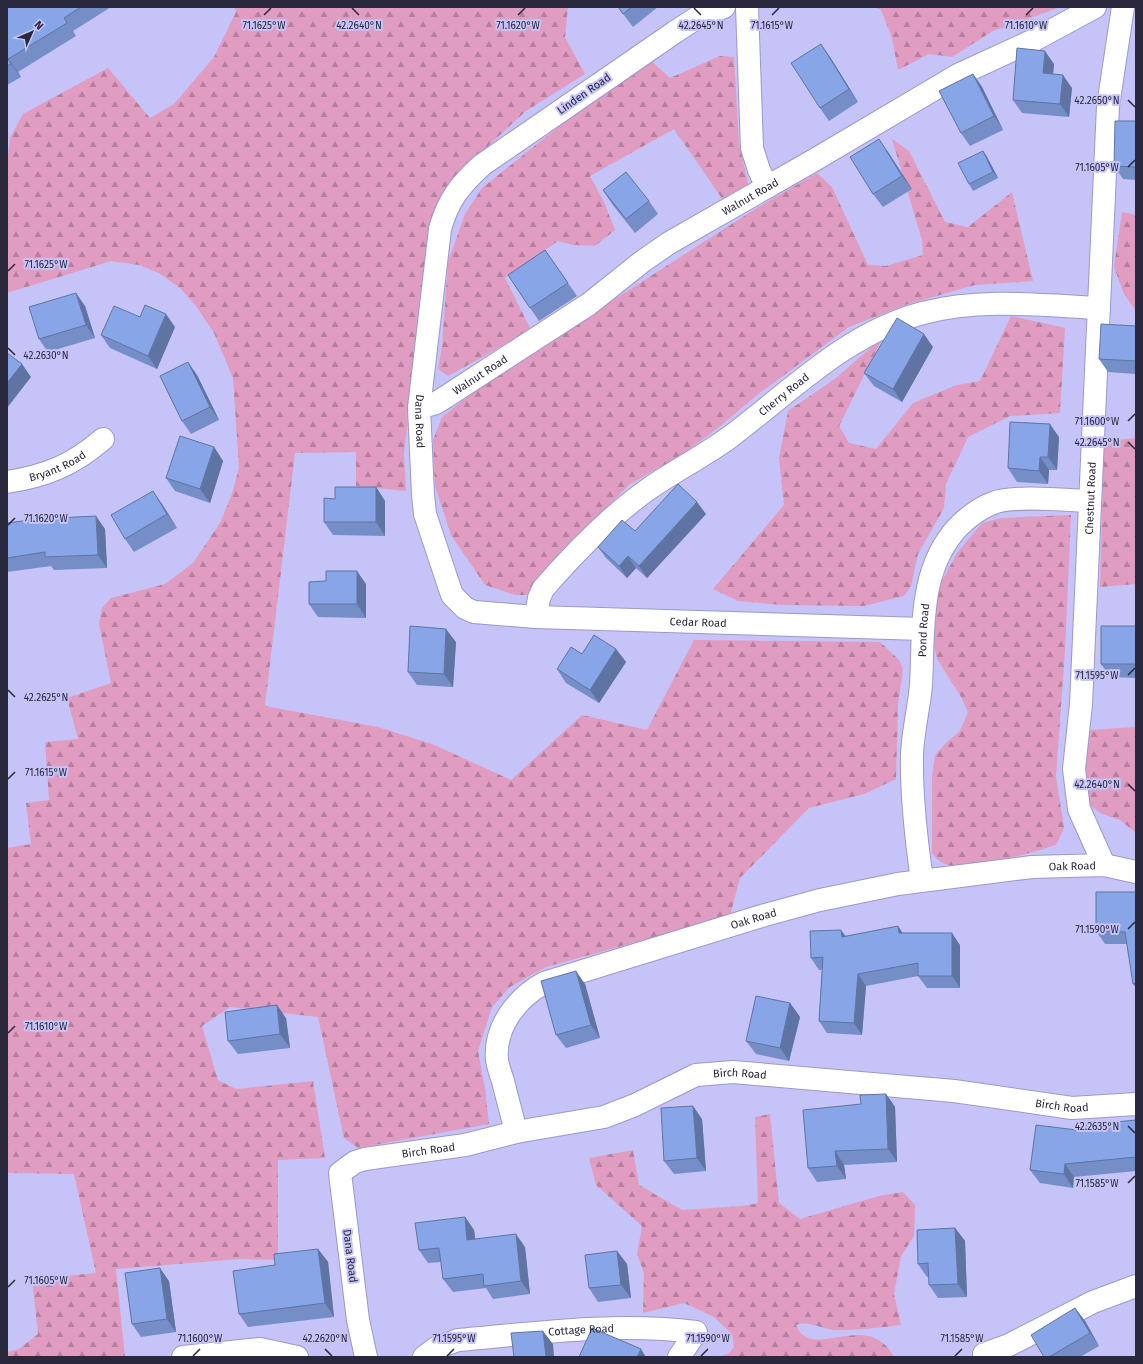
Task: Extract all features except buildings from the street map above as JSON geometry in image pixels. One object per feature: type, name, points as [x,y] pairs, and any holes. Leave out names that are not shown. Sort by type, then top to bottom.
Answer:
[{"type":"street","name":"Linden Road","points":[[454,195],[467,180],[489,161],[675,32],[698,17],[724,7]]},
{"type":"street","points":[[747,7],[752,148],[759,170],[768,187]]},
{"type":"street","name":"Walnut Road","points":[[420,408],[444,398],[588,304],[654,252],[958,75],[1034,40],[1095,7]]},
{"type":"street","name":"Chestnut Road","points":[[1104,865],[1079,809],[1074,769],[1081,704],[1108,106],[1123,7]]},
{"type":"street","name":"Dana Road","points":[[454,195],[445,211],[440,229],[420,408],[423,495],[425,514],[452,595],[465,608],[474,612]]},
{"type":"street","name":"Cherry Road","points":[[536,616],[539,598],[544,589],[606,523],[628,504],[651,487],[715,448],[824,363],[871,334],[922,313],[974,304],[1099,308]]},
{"type":"street","name":"Bryant Road","points":[[7,482],[51,472],[69,464],[86,454],[103,439]]},
{"type":"street","name":"Pond Road","points":[[922,880],[913,788],[912,753],[921,686],[922,629],[926,594],[939,553],[951,535],[977,511],[993,502],[1011,499],[1089,501]]},
{"type":"street","name":"Cedar Road","points":[[474,612],[536,616],[922,629]]},
{"type":"street","name":"Oak Road","points":[[516,1132],[497,1060],[504,1024],[521,999],[532,990],[560,977],[765,915],[820,900],[922,880],[1032,867],[1104,865],[1136,872]]},
{"type":"street","name":"Birch Road","points":[[355,1162],[382,1156],[465,1145],[516,1132],[604,1116],[635,1105],[696,1075],[733,1072],[954,1091],[1072,1108],[1136,1104]]},
{"type":"street","name":"Dana Road","points":[[355,1162],[340,1173],[358,1320],[366,1357]]},
{"type":"street","points":[[984,1354],[1009,1345],[1094,1302],[1136,1286]]},
{"type":"street","name":"Cottage Road","points":[[424,1357],[441,1345],[458,1340],[606,1328],[663,1328],[696,1332],[678,1357]]},
{"type":"street","points":[[183,1357],[260,1349],[298,1357]]},
{"type":"green space","points":[[235,7],[568,7],[565,37],[585,74],[526,111],[448,183],[440,205],[426,268],[404,453],[406,491],[356,486],[356,452],[295,453],[265,706],[378,727],[432,744],[511,780],[582,715],[647,730],[694,640],[880,642],[899,660],[903,669],[898,704],[896,779],[864,794],[809,808],[740,878],[730,916],[546,967],[510,987],[492,1007],[478,1051],[485,1088],[489,1124],[358,1148],[344,1138],[318,1017],[230,1007],[202,1026],[218,1080],[236,1089],[313,1081],[325,1158],[278,1160],[278,1260],[240,1259],[116,1269],[125,1357],[7,1357],[7,1352],[19,1349],[38,1334],[32,1279],[96,1273],[74,1174],[7,1173],[7,848],[31,844],[26,803],[49,800],[45,742],[78,739],[67,698],[111,683],[99,624],[102,608],[111,598],[165,584],[193,563],[220,523],[232,494],[239,468],[233,378],[214,333],[196,306],[180,288],[159,273],[139,265],[111,261],[7,293],[7,165],[10,138],[23,114],[108,68],[150,118],[174,104],[214,57],[236,12]]},
{"type":"green space","points":[[875,7],[1061,7],[993,31],[952,57],[929,54],[898,70],[892,38],[881,10]]},
{"type":"green space","points":[[720,56],[734,57],[739,143],[749,188],[723,200],[674,129],[590,176],[604,202],[615,230],[595,246],[574,245],[558,241],[505,278],[531,330],[448,376],[438,369],[442,346],[448,262],[465,214],[482,188],[602,92],[649,59],[670,78]]},
{"type":"green space","points":[[892,139],[909,151],[945,222],[968,227],[1012,192],[1033,281],[975,285],[908,304],[849,327],[757,395],[718,428],[680,456],[630,484],[573,541],[536,588],[527,595],[515,595],[485,585],[451,535],[435,486],[433,440],[442,417],[466,398],[545,344],[755,209],[817,173],[832,187],[868,265],[886,266],[923,255],[922,240]]},
{"type":"green space","points":[[1122,212],[1136,215],[1136,311],[1124,294],[1114,267]]},
{"type":"green space","points":[[1011,316],[1065,328],[1060,413],[1010,416],[968,437],[946,484],[944,508],[918,554],[911,586],[904,596],[864,606],[782,605],[738,601],[713,589],[784,505],[779,458],[788,411],[836,378],[883,337],[839,426],[849,443],[876,449],[913,403],[957,385],[980,381]]},
{"type":"green space","points":[[1136,438],[1136,584],[1100,587],[1104,441]]},
{"type":"green space","points":[[1071,515],[1065,651],[1056,776],[1064,828],[1056,845],[986,863],[959,866],[946,864],[939,861],[932,853],[932,777],[935,755],[960,731],[968,712],[960,695],[937,659],[930,627],[942,581],[957,553],[982,523],[1001,518]]},
{"type":"green space","points":[[1136,727],[1136,833],[1120,820],[1102,814],[1087,803],[1083,745],[1090,730]]},
{"type":"green space","points":[[770,1114],[779,1203],[800,1219],[879,1196],[903,1192],[915,1205],[914,1236],[901,1256],[894,1294],[901,1325],[868,1329],[835,1330],[811,1324],[796,1325],[804,1336],[814,1339],[827,1339],[855,1335],[870,1336],[883,1343],[894,1357],[719,1357],[729,1353],[734,1347],[732,1334],[714,1317],[684,1303],[643,1313],[644,1273],[637,1254],[642,1226],[596,1185],[589,1158],[633,1150],[639,1185],[682,1210],[743,1206],[758,1203],[755,1117]]}]
